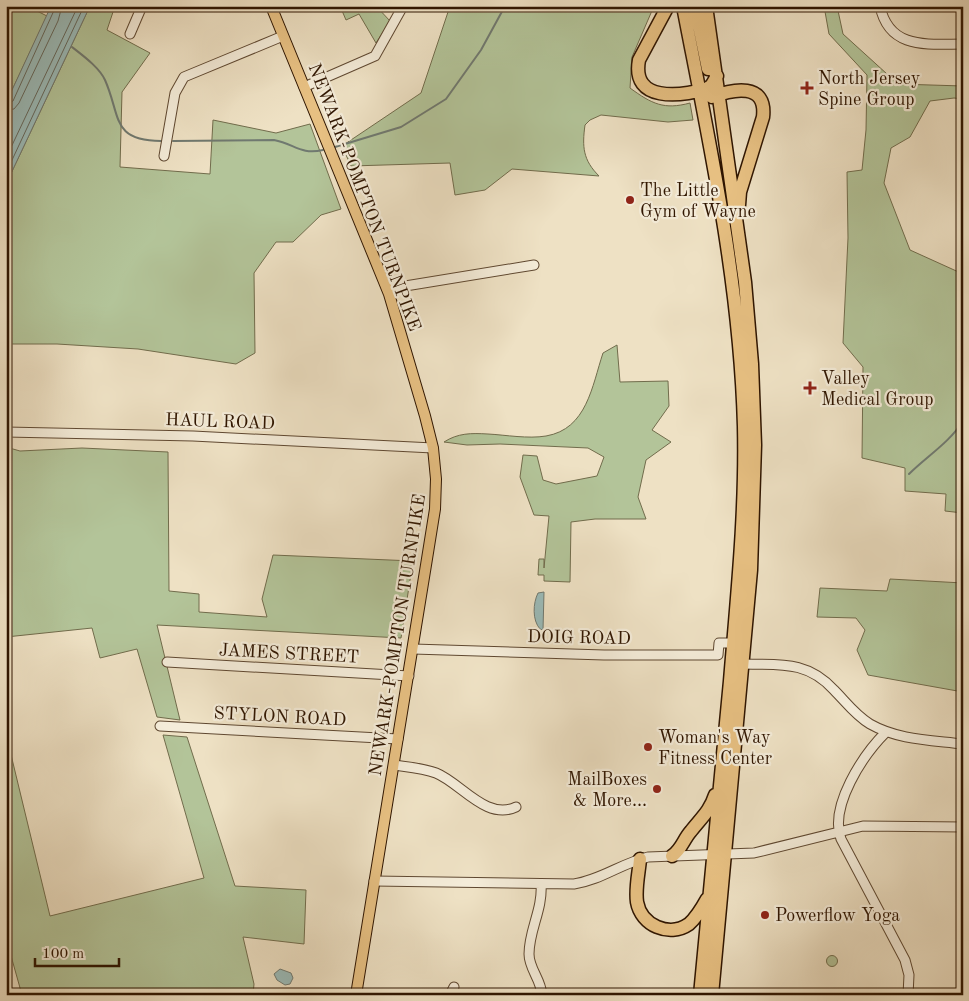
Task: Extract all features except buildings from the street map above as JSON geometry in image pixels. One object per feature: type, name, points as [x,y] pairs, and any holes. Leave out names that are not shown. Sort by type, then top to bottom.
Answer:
[{"type":"highway","points":[[668,6],[640,60],[640,77],[648,88],[664,96],[712,89],[750,91],[758,96],[763,107],[760,127],[740,192],[737,220]]},
{"type":"highway","points":[[683,6],[712,89]]},
{"type":"highway","points":[[695,6],[737,220],[751,343],[755,445],[752,549],[742,664],[719,855],[710,894],[700,995]]},
{"type":"highway","points":[[706,6],[712,89],[703,106],[731,263],[741,369],[744,435],[743,507],[721,778],[712,995]]},
{"type":"highway","points":[[672,856],[680,849],[690,832],[704,818],[713,802],[721,778]]},
{"type":"highway","points":[[640,859],[637,902],[643,916],[653,925],[668,930],[687,925],[698,915],[710,894]]},
{"type":"main road","name":"NEWARK-POMPTON TURNPIKE","points":[[271,6],[387,289],[404,342],[433,448],[436,479],[435,508],[409,676],[356,995]]},
{"type":"street","points":[[130,34],[142,6]]},
{"type":"street","points":[[304,87],[375,56],[403,6]]},
{"type":"street","points":[[880,6],[887,24],[904,39],[919,44],[963,44]]},
{"type":"street","points":[[164,156],[175,93],[184,77],[283,36]]},
{"type":"street","points":[[387,289],[534,265]]},
{"type":"street","name":"HAUL ROAD","points":[[6,432],[202,437],[433,448]]},
{"type":"street","name":"DOIG ROAD","points":[[413,649],[604,655],[718,655],[719,643],[733,643]]},
{"type":"street","name":"JAMES STREET","points":[[167,662],[409,676]]},
{"type":"street","points":[[742,664],[794,666],[809,670],[824,679],[860,718],[886,732],[901,736],[963,744]]},
{"type":"street","name":"STYLON ROAD","points":[[160,726],[398,738]]},
{"type":"street","points":[[886,732],[868,751],[854,775],[843,803],[838,822],[838,832],[905,960],[909,975],[908,995]]},
{"type":"street","points":[[394,765],[437,774],[487,806],[502,810],[516,807]]},
{"type":"street","points":[[374,881],[574,884],[591,881],[640,859],[764,851],[838,832],[873,826],[963,827]]},
{"type":"street","points":[[541,884],[539,912],[529,952],[530,966],[539,981],[542,995]]},
{"type":"green space","points":[[13,6],[27,6],[47,16],[6,103],[6,26]]},
{"type":"green space","points":[[90,6],[115,6],[107,30],[150,53],[122,92],[120,167],[210,174],[213,120],[276,133],[310,124],[341,209],[321,215],[293,242],[276,242],[254,273],[255,353],[236,364],[138,349],[57,344],[6,344],[6,184]]},
{"type":"green space","points":[[340,6],[376,6],[390,21],[376,43],[359,14],[346,20]]},
{"type":"green space","points":[[450,6],[654,6],[632,57],[630,88],[652,102],[665,106],[690,103],[693,120],[668,122],[601,115],[590,120],[585,125],[584,147],[587,159],[599,176],[512,169],[485,190],[455,195],[450,163],[351,166],[342,146],[421,93]]},
{"type":"green space","points":[[824,6],[837,6],[843,34],[898,84],[963,86],[963,99],[954,98],[930,101],[910,137],[891,148],[884,183],[910,250],[963,274],[963,513],[945,511],[946,494],[905,491],[905,468],[862,458],[863,367],[843,343],[848,238],[847,172],[862,170],[866,130],[867,75],[829,34]]},
{"type":"green space","points":[[617,345],[620,382],[668,381],[669,406],[652,430],[671,442],[646,460],[638,497],[646,519],[595,519],[571,522],[570,582],[544,581],[544,575],[538,575],[539,559],[544,559],[544,568],[549,516],[534,515],[520,477],[523,455],[537,456],[543,480],[556,484],[597,476],[604,457],[588,448],[500,444],[467,445],[444,442],[460,435],[470,434],[532,437],[560,432],[571,425],[586,404],[603,353]]},
{"type":"green space","points":[[6,447],[20,451],[82,448],[168,452],[169,591],[199,594],[199,612],[267,617],[262,599],[273,555],[413,561],[401,638],[157,625],[180,720],[157,717],[137,649],[100,658],[92,628],[6,637]]},
{"type":"green space","points":[[890,579],[963,583],[963,692],[868,675],[857,650],[865,630],[856,618],[817,617],[820,588],[887,591]]},
{"type":"green space","points":[[6,734],[50,916],[204,878],[163,735],[187,737],[235,886],[306,890],[304,944],[243,937],[254,984],[253,995],[22,995],[6,938]]},
{"type":"green space","points":[[832,955],[838,961],[832,967],[826,961]]},
{"type":"water","points":[[51,6],[90,6],[6,184],[6,103]]},
{"type":"water","points":[[544,592],[543,630],[537,625],[534,611],[538,593]]},
{"type":"water","points":[[280,969],[291,973],[293,978],[290,984],[285,985],[277,980],[274,974]]},
{"type":"waterway","points":[[335,147],[401,127],[446,99],[481,50],[505,6]]},
{"type":"waterway","points":[[72,47],[99,70],[105,80],[120,124],[126,131],[133,137],[161,141]]},
{"type":"waterway","points":[[173,141],[274,140],[303,150],[323,150]]},
{"type":"waterway","points":[[909,474],[945,443],[963,421]]},
{"type":"place","name":"North Jersey Spine Group","points":[[807,88]]},
{"type":"place","name":"The Little Gym of Wayne","points":[[630,200]]},
{"type":"place","name":"Valley Medical Group","points":[[810,388]]},
{"type":"place","name":"Woman's Way Fitness Center","points":[[648,747]]},
{"type":"place","name":"MailBoxes & More...","points":[[657,789]]},
{"type":"place","name":"Powerflow Yoga","points":[[765,915]]}]
